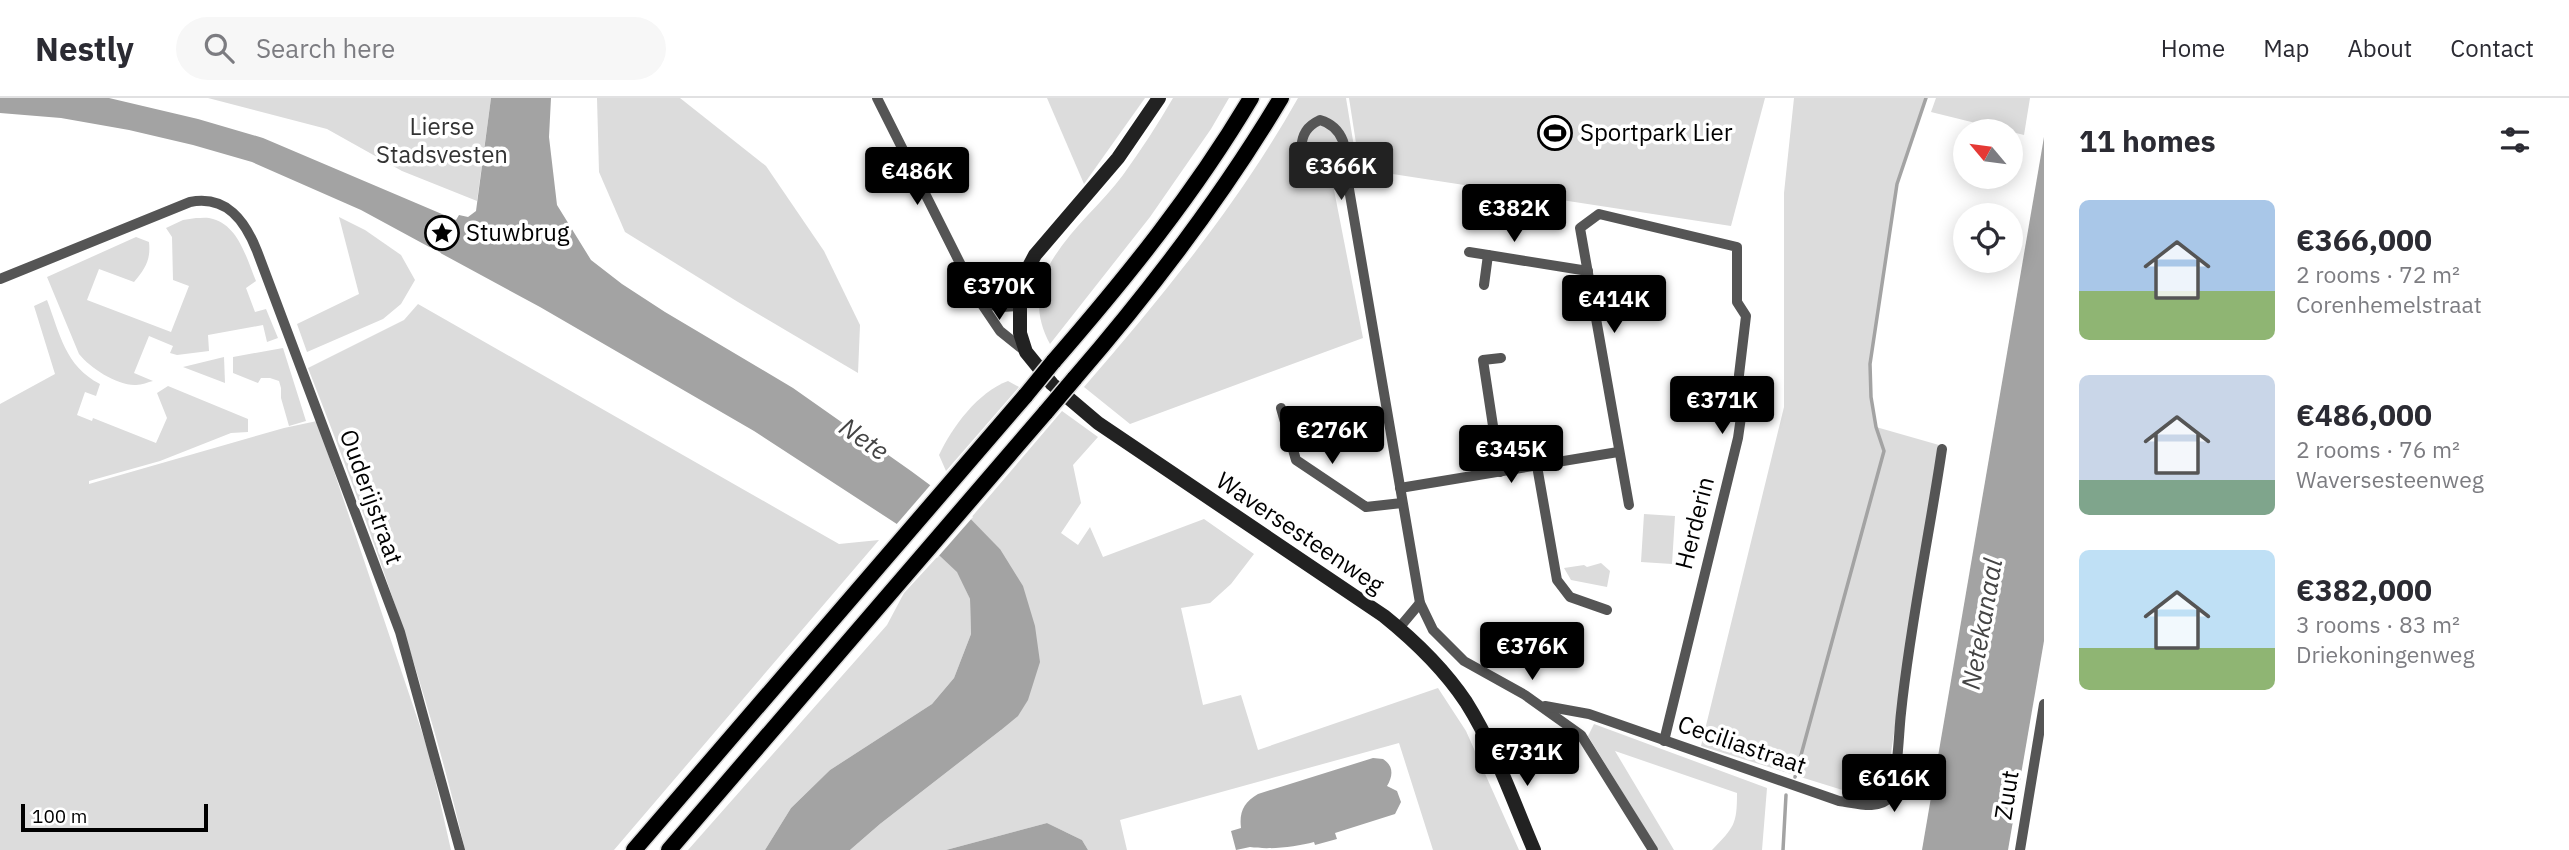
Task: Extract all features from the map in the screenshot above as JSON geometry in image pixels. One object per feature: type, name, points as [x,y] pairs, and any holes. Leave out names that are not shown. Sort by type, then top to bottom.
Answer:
[{"type":"highway","points":[[634,850],[1026,395],[1166,226],[1251,98]]},
{"type":"highway","points":[[669,850],[1131,313],[1232,177],[1281,98]]},
{"type":"main road","points":[[1026,352],[1020,333],[1019,306],[1025,274],[1035,255],[1118,158],[1159,98]]},
{"type":"main road","name":"Waversesteenweg","points":[[1026,352],[1052,384],[1098,423],[1399,628],[1447,677],[1466,703],[1487,741],[1534,850]]},
{"type":"street","name":"Waversesteenweg","points":[[877,98],[981,303],[1000,331],[1026,352]]},
{"type":"street","name":"Ceciliastraat","points":[[1349,189],[1301,149],[1302,139],[1311,124],[1320,120],[1331,123],[1340,132],[1345,149],[1349,189],[1420,603],[1433,630],[1453,652],[1541,706],[1590,714],[1839,801],[1877,804],[1890,798],[1896,784],[1896,757],[1905,675],[1942,449]]},
{"type":"street","name":"Ouderijstraat","points":[[0,279],[190,201],[209,201],[224,206],[246,227],[400,632],[460,850]]},
{"type":"street","name":"Herderin","points":[[1588,271],[1580,228],[1599,214],[1737,247],[1737,302],[1746,316],[1739,375],[1741,417],[1737,443],[1664,741]]},
{"type":"street","points":[[1469,252],[1588,271],[1629,505]]},
{"type":"street","points":[[1484,285],[1488,255]]},
{"type":"street","points":[[981,303],[1002,307],[1019,306]]},
{"type":"street","points":[[1500,472],[1483,360],[1501,358]]},
{"type":"street","points":[[1281,408],[1296,460],[1366,508],[1402,503]]},
{"type":"street","points":[[1400,488],[1618,452]]},
{"type":"street","points":[[1537,466],[1557,580],[1570,597],[1607,610]]},
{"type":"street","points":[[1399,628],[1420,603]]},
{"type":"street","name":"Zuut","points":[[2020,850],[2040,747],[2044,704]]},
{"type":"street","points":[[1541,706],[1581,735],[1653,850]]},
{"type":"green space","name":"Lierse Stadsvesten","points":[[208,98],[491,98],[477,201],[402,171],[327,129]]},
{"type":"green space","points":[[597,98],[680,98],[766,166],[824,251],[860,325],[858,373],[625,232],[599,172]]},
{"type":"green space","points":[[1047,98],[1145,98],[1084,184]]},
{"type":"green space","points":[[1173,98],[1229,98],[1211,129],[1150,217],[1050,344],[1040,318],[1040,294],[1046,272],[1073,232],[1123,175]]},
{"type":"green space","points":[[1298,98],[1346,98],[1358,171],[1334,190],[1363,338],[1130,424],[1084,387],[1225,212]]},
{"type":"green space","name":"Sportpark Lier","points":[[1349,98],[1765,98],[1731,226],[1360,169]]},
{"type":"green space","points":[[1794,98],[1926,98],[1897,184],[1870,364],[1871,397],[1876,427],[1939,445],[1890,759],[1891,782],[1881,795],[1865,797],[1701,746],[1784,407],[1784,193]]},
{"type":"green space","points":[[1936,98],[2030,98],[2024,135],[2023,119],[1959,119],[1931,112]]},
{"type":"green space","points":[[339,217],[365,230],[401,255],[415,280],[401,304],[383,319],[307,352],[297,324],[359,294]]},
{"type":"green space","points":[[211,218],[222,223],[236,236],[256,281],[246,288],[255,312],[266,309],[278,338],[267,342],[263,325],[208,335],[209,351],[177,355],[170,353],[173,346],[149,336],[134,373],[153,381],[129,385],[105,375],[79,354],[47,277],[136,237],[149,242],[146,264],[134,282],[99,269],[87,300],[171,332],[189,286],[173,280],[172,237],[166,228],[183,220]]},
{"type":"green space","points":[[47,300],[60,337],[71,358],[88,377],[100,384],[96,396],[85,392],[77,415],[92,421],[93,418],[156,443],[167,418],[157,393],[168,386],[248,419],[248,432],[231,433],[160,461],[89,481],[89,484],[317,421],[429,753],[451,850],[0,850],[0,404],[55,374],[34,306]]},
{"type":"green space","points":[[418,304],[839,544],[879,540],[614,850],[465,850],[433,727],[396,606],[308,368],[404,320]]},
{"type":"green space","points":[[283,348],[306,421],[289,426],[279,381],[261,378],[258,383],[233,373],[233,357]]},
{"type":"green space","points":[[224,357],[225,383],[183,367]]},
{"type":"green space","points":[[1008,381],[1019,387],[946,471],[939,455],[951,433],[976,402]]},
{"type":"green space","points":[[1062,411],[1098,437],[1073,465],[1081,503],[1061,533],[1078,545],[1090,527],[1103,557],[1204,519],[1254,554],[1231,584],[1210,603],[1181,608],[1203,705],[1241,695],[1258,750],[1438,688],[1466,731],[1519,850],[1433,850],[1399,743],[1120,820],[1127,850],[1088,850],[1082,840],[1047,823],[946,850],[850,850],[1001,730],[1000,549],[970,519]]},
{"type":"green space","points":[[1644,514],[1675,516],[1672,564],[1641,562]]},
{"type":"green space","points":[[939,555],[958,572],[970,599],[971,634],[954,678],[932,704],[830,770],[791,808],[765,850],[688,850],[887,625],[904,593]]},
{"type":"green space","points":[[1601,563],[1610,571],[1607,587],[1571,580],[1564,568],[1584,565],[1587,567]]},
{"type":"green space","points":[[1594,724],[1767,788],[1762,850],[1712,850],[1733,825],[1737,793],[1615,751],[1674,850],[1658,850],[1588,736]]},
{"type":"water","name":"Nete","points":[[0,98],[109,98],[198,119],[263,138],[456,220],[459,215],[468,217],[476,211],[491,98],[551,98],[549,137],[557,205],[591,260],[665,312],[793,388],[911,471],[957,505],[1000,549],[1023,586],[1035,626],[1040,662],[1028,700],[1018,716],[850,850],[765,850],[791,808],[830,770],[932,704],[954,678],[971,634],[970,599],[957,572],[926,543],[754,431],[540,307],[361,210],[252,162],[193,145],[61,118],[0,113]]},
{"type":"water","name":"Netekanaal","points":[[2044,137],[2044,641],[2008,850],[1922,850],[2021,273],[2023,273]]},
{"type":"water","points":[[1373,758],[1383,759],[1391,768],[1387,786],[1397,791],[1401,802],[1395,814],[1335,833],[1337,839],[1315,845],[1314,842],[1282,848],[1250,847],[1236,850],[1231,831],[1241,828],[1244,808],[1253,797]]},
{"type":"water","points":[[1047,823],[1082,840],[1088,850],[946,850]]},
{"type":"pier","name":"Stuwbrug","points":[[445,210],[455,215],[460,211],[449,227],[451,230],[447,231],[444,238],[446,242],[442,242],[438,251],[441,253],[439,257],[426,250],[435,239],[432,235],[436,235],[440,228],[437,224],[442,224]]},
{"type":"pier","points":[[933,482],[973,517],[937,558],[895,526]]},
{"type":"waterway","points":[[1795,777],[1884,451],[1876,427],[1871,397],[1870,364],[1897,184],[1926,98]]},
{"type":"waterway","points":[[1783,850],[1786,795]]},
{"type":"place","name":"Sportpark Lier","points":[[1555,133]]},
{"type":"place","name":"Stuwbrug","points":[[442,233]]}]
